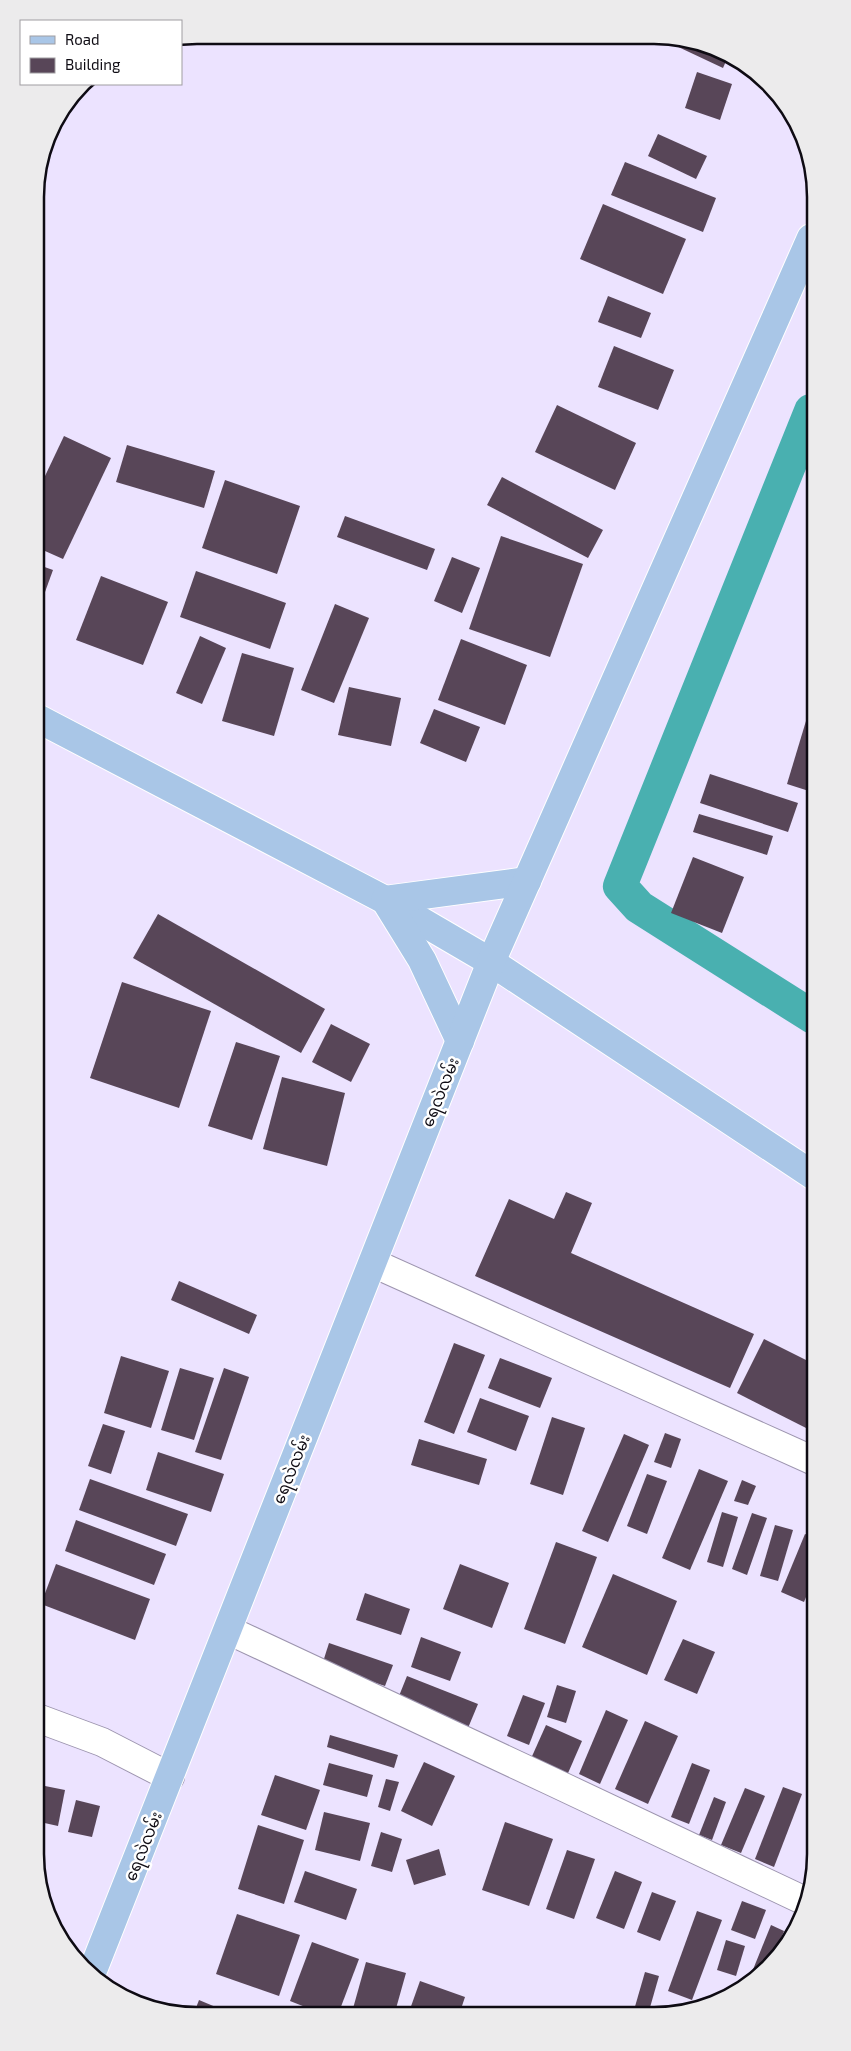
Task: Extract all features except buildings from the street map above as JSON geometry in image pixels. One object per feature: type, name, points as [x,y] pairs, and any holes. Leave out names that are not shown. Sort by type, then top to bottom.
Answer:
[{"type":"main road","name":"ရေလဲလမ်း","points":[[95,1969],[491,962],[807,247]]},
{"type":"main road","points":[[44,722],[385,900],[491,962],[807,1171]]},
{"type":"main road","points":[[385,900],[527,882]]},
{"type":"main road","points":[[385,900],[422,960],[460,1041]]},
{"type":"street","points":[[373,1263],[807,1458]]},
{"type":"street","points":[[228,1630],[800,1899]]},
{"type":"street","points":[[44,1720],[102,1742],[170,1777]]},
{"type":"waterway","points":[[807,421],[620,886],[639,907],[807,1013]]}]
